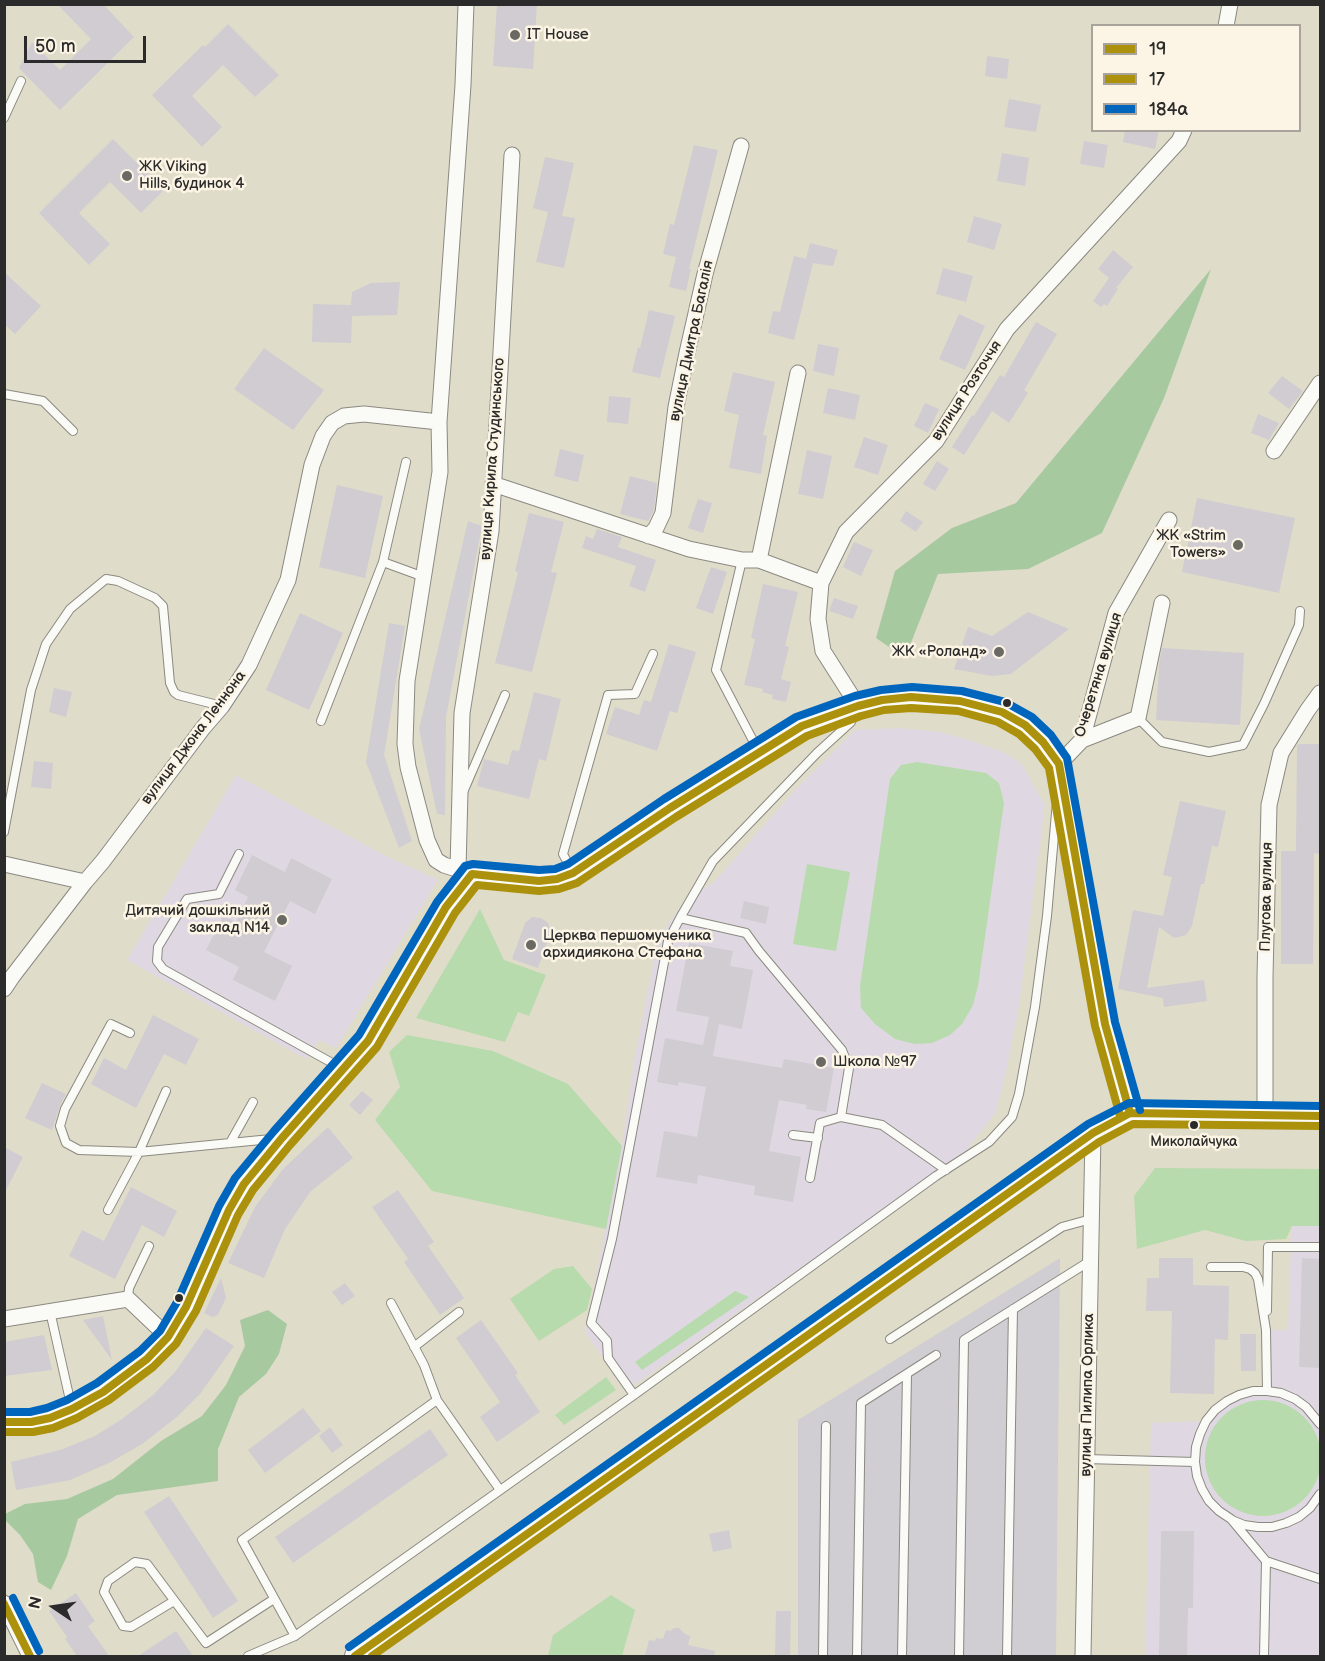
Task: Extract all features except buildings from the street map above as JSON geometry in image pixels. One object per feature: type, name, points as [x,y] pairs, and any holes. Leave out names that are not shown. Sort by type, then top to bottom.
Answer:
[{"type":"street","points":[[466,4],[462,96],[439,422],[440,472],[407,681],[405,744],[408,767],[427,840],[436,860],[472,874],[540,881],[557,879],[573,873],[670,808],[802,726],[858,706],[882,700],[911,697],[960,701],[1002,712],[1025,725],[1043,742],[1059,764],[1106,1024],[1130,1113]]},
{"type":"street","points":[[1226,24],[1230,4]]},
{"type":"street","name":"вулиця Розточчя","points":[[858,706],[823,651],[818,619],[821,584],[846,532],[936,441],[1007,329],[1179,141],[1183,132]]},
{"type":"street","name":"вулиця Дмитра Багалія","points":[[649,536],[663,513],[676,407],[687,352],[708,263],[741,146]]},
{"type":"street","name":"вулиця Кирила Студинського","points":[[458,869],[462,713],[491,531],[512,155]]},
{"type":"street","points":[[759,560],[798,373]]},
{"type":"street","points":[[1274,451],[1320,383]]},
{"type":"street","name":"вулиця Джона Леннона","points":[[4,989],[85,882],[104,861],[202,728],[222,706],[249,665],[288,580],[312,465],[323,436],[332,423],[344,416],[364,414],[439,422]]},
{"type":"street","points":[[493,484],[689,549],[742,560],[759,560],[821,584]]},
{"type":"street","name":"Очеретяна вулиця","points":[[1059,764],[1082,740],[1116,613],[1169,520]]},
{"type":"street","points":[[1082,740],[1138,718],[1162,603]]},
{"type":"street","name":"Плугова вулиця","points":[[1265,1115],[1269,806],[1281,753],[1320,693]]},
{"type":"street","points":[[4,864],[85,882]]},
{"type":"street","points":[[4,1422],[31,1422],[50,1418],[72,1409],[103,1392],[147,1359],[168,1338],[186,1307],[229,1210],[244,1184],[368,1041],[446,907],[472,874]]},
{"type":"street","points":[[355,1656],[1093,1133],[1130,1113],[1320,1116]]},
{"type":"street","name":"вулиця Пилипа Орлика","points":[[1083,1656],[1093,1133]]},
{"type":"street","points":[[4,1319],[128,1299],[168,1338]]},
{"type":"street","points":[[4,1603],[30,1656]]},
{"type":"lane","points":[[4,118],[21,81]]},
{"type":"lane","points":[[4,393],[43,401],[73,431]]},
{"type":"lane","points":[[321,721],[383,562],[406,462]]},
{"type":"lane","points":[[742,560],[716,670],[759,752]]},
{"type":"lane","points":[[383,562],[424,577]]},
{"type":"lane","points":[[4,832],[31,690],[46,644],[70,609],[106,579],[118,581],[155,598],[163,606],[170,683],[174,692],[222,706]]},
{"type":"lane","points":[[1138,718],[1162,742],[1209,752],[1243,745],[1299,625],[1300,612]]},
{"type":"lane","points":[[573,873],[563,854],[608,695],[635,694],[653,654]]},
{"type":"lane","points":[[460,800],[505,695]]},
{"type":"lane","points":[[634,1395],[608,1358],[607,1341],[591,1323],[612,1239],[668,941],[713,861],[817,753],[851,722],[858,706]]},
{"type":"lane","points":[[248,1656],[295,1636],[946,1170],[989,1142],[1012,1117],[1019,1094],[1035,1007],[1047,916],[1059,764]]},
{"type":"lane","points":[[238,855],[219,894],[187,898],[159,947],[157,961],[163,969],[344,1069]]},
{"type":"lane","points":[[680,918],[746,933],[842,1050],[849,1068],[841,1117]]},
{"type":"lane","points":[[130,1033],[111,1024],[65,1109],[60,1126],[66,1143],[79,1150],[139,1152],[282,1138]]},
{"type":"lane","points":[[108,1210],[139,1152],[166,1091]]},
{"type":"lane","points":[[230,1143],[253,1102]]},
{"type":"lane","points":[[810,1178],[820,1123],[841,1117],[882,1125],[946,1170]]},
{"type":"lane","points":[[793,1135],[818,1138]]},
{"type":"lane","points":[[890,1339],[1062,1227],[1091,1219]]},
{"type":"lane","points":[[128,1299],[129,1288],[149,1246]]},
{"type":"lane","points":[[1267,1391],[1268,1247],[1320,1247]]},
{"type":"lane","points":[[959,1656],[964,1340],[1090,1260]]},
{"type":"lane","points":[[1211,1268],[1243,1267],[1255,1273],[1258,1279],[1266,1330]]},
{"type":"lane","points":[[391,1303],[424,1365],[437,1400],[500,1490]]},
{"type":"lane","points":[[1007,1656],[1013,1309]]},
{"type":"lane","points":[[414,1347],[459,1312]]},
{"type":"lane","points":[[52,1320],[72,1409]]},
{"type":"lane","points":[[857,1656],[861,1403],[936,1355]]},
{"type":"lane","points":[[902,1656],[907,1374]]},
{"type":"lane","points":[[1320,1422],[1306,1407],[1281,1393],[1253,1391],[1239,1395],[1215,1410],[1206,1421],[1196,1448],[1195,1462],[1197,1476],[1205,1495],[1219,1511],[1244,1525],[1272,1527],[1286,1523],[1299,1517],[1310,1508],[1320,1494]]},
{"type":"lane","points":[[295,1636],[242,1540],[437,1400]]},
{"type":"lane","points":[[823,1656],[826,1426]]},
{"type":"lane","points":[[1086,1459],[1195,1462]]},
{"type":"lane","points":[[1231,1519],[1266,1561],[1320,1579]]},
{"type":"lane","points":[[1264,1656],[1266,1561]]},
{"type":"lane","points":[[174,1601],[131,1628],[123,1626],[104,1592],[108,1581],[135,1562],[147,1564],[206,1643],[274,1599]]},
{"type":"shaded area","points":[[468,521],[482,526],[446,717],[445,815],[437,814],[419,729]]},
{"type":"shaded area","points":[[389,623],[405,626],[384,755],[412,841],[399,848],[366,762]]},
{"type":"shaded area","name":"Школа №97","points":[[899,728],[941,732],[1003,752],[1021,763],[1045,805],[1019,1005],[996,1112],[964,1153],[626,1391],[585,1332],[622,1146],[635,1056],[658,939],[684,902],[715,881],[796,789],[855,730]]},
{"type":"shaded area","name":"Дитячий дошкільний заклад N14","points":[[236,775],[384,855],[438,880],[336,1048],[319,1040],[306,1059],[127,960]]},
{"type":"shaded area","points":[[1292,1206],[1320,1206],[1320,1656],[1145,1656],[1151,1423],[1206,1421],[1239,1395],[1267,1391],[1266,1330],[1288,1330]]},
{"type":"shaded area","points":[[1060,1258],[1056,1656],[798,1656],[798,1420]]},
{"type":"green space","points":[[1211,269],[1164,398],[1102,533],[1028,569],[938,574],[905,658],[876,638],[895,571],[952,528],[1016,503]]},
{"type":"green space","points":[[917,762],[986,773],[999,783],[1004,803],[978,986],[973,1005],[962,1024],[950,1035],[932,1043],[915,1044],[895,1039],[875,1024],[861,1008],[860,986],[890,779],[901,765]]},
{"type":"green space","points":[[807,864],[850,872],[836,951],[793,944]]},
{"type":"green space","points":[[480,909],[504,960],[546,975],[529,1016],[518,1012],[505,1042],[416,1018]]},
{"type":"green space","points":[[407,1035],[493,1051],[568,1084],[622,1146],[606,1229],[432,1191],[375,1120],[400,1087],[389,1052]]},
{"type":"green space","points":[[1155,1168],[1320,1169],[1320,1226],[1292,1226],[1286,1239],[1246,1241],[1205,1230],[1137,1249],[1134,1196]]},
{"type":"green space","points":[[573,1266],[592,1289],[587,1310],[539,1341],[510,1299],[554,1269]]},
{"type":"green space","points":[[735,1291],[749,1297],[642,1370],[635,1362]]},
{"type":"green space","points":[[268,1310],[287,1324],[279,1354],[266,1374],[239,1397],[218,1449],[218,1481],[117,1495],[78,1519],[67,1556],[51,1590],[38,1582],[33,1554],[20,1535],[5,1520],[5,1514],[25,1504],[67,1499],[113,1479],[161,1441],[202,1416],[226,1385],[245,1346],[240,1320]]},
{"type":"green space","points":[[606,1377],[616,1390],[564,1425],[555,1415]]},
{"type":"green space","points":[[1263,1400],[1285,1405],[1304,1417],[1316,1436],[1321,1458],[1316,1480],[1304,1499],[1285,1511],[1263,1516],[1241,1511],[1222,1499],[1210,1480],[1205,1458],[1210,1436],[1222,1417],[1241,1405]]},
{"type":"green space","points":[[611,1595],[635,1610],[622,1656],[548,1656],[553,1635]]},
{"type":"transit line","name":"184а","points":[[4,1412],[30,1412],[67,1400],[97,1383],[140,1351],[160,1331],[177,1302],[219,1206],[235,1178],[359,1035],[437,902],[465,866],[473,864],[539,870],[555,869],[568,864],[664,799],[796,717],[855,696],[881,690],[912,687],[962,691],[1005,702],[1032,717],[1051,735],[1067,758],[1115,1022],[1140,1110]]},
{"type":"transit line","name":"19","points":[[4,1422],[31,1422],[50,1418],[72,1409],[103,1392],[147,1359],[168,1337],[186,1307],[229,1210],[244,1184],[368,1041],[446,907],[472,874],[539,881],[557,879],[573,873],[670,808],[802,726],[858,706],[882,700],[911,697],[960,701],[1002,712],[1025,725],[1043,742],[1059,764],[1105,1024],[1130,1113]]},
{"type":"transit line","name":"17","points":[[4,1432],[33,1432],[53,1428],[77,1418],[109,1400],[153,1367],[176,1344],[196,1311],[238,1215],[253,1190],[377,1047],[455,913],[477,885],[539,891],[559,889],[577,883],[676,817],[807,736],[861,716],[884,710],[911,708],[958,711],[998,722],[1019,734],[1035,749],[1049,768],[1095,1026],[1120,1116]]},
{"type":"transit line","name":"184а","points":[[349,1647],[1088,1124],[1129,1103],[1320,1106]]},
{"type":"transit line","name":"19","points":[[355,1656],[1093,1133],[1130,1113],[1320,1116]]},
{"type":"transit line","name":"17","points":[[372,1656],[1099,1142],[1133,1124],[1320,1126]]},
{"type":"transit line","name":"184а","points":[[13,1598],[39,1651]]},
{"type":"transit line","name":"19","points":[[4,1604],[30,1656]]},
{"type":"place","name":"IT House","points":[[515,35]]},
{"type":"place","name":"ЖК Viking Hills, будинок 4","points":[[127,176]]},
{"type":"place","name":"ЖК «Strim Towers»","points":[[1238,545]]},
{"type":"place","name":"ЖК «Роланд»","points":[[999,652]]},
{"type":"place","name":"Дитячий дошкільний заклад N14","points":[[282,920]]},
{"type":"place","name":"Церква першомученика архидиякона Стефана","points":[[531,945]]},
{"type":"place","name":"Школа №97","points":[[821,1062]]},
{"type":"place","name":"Миколайчука","points":[[1194,1125]]}]
